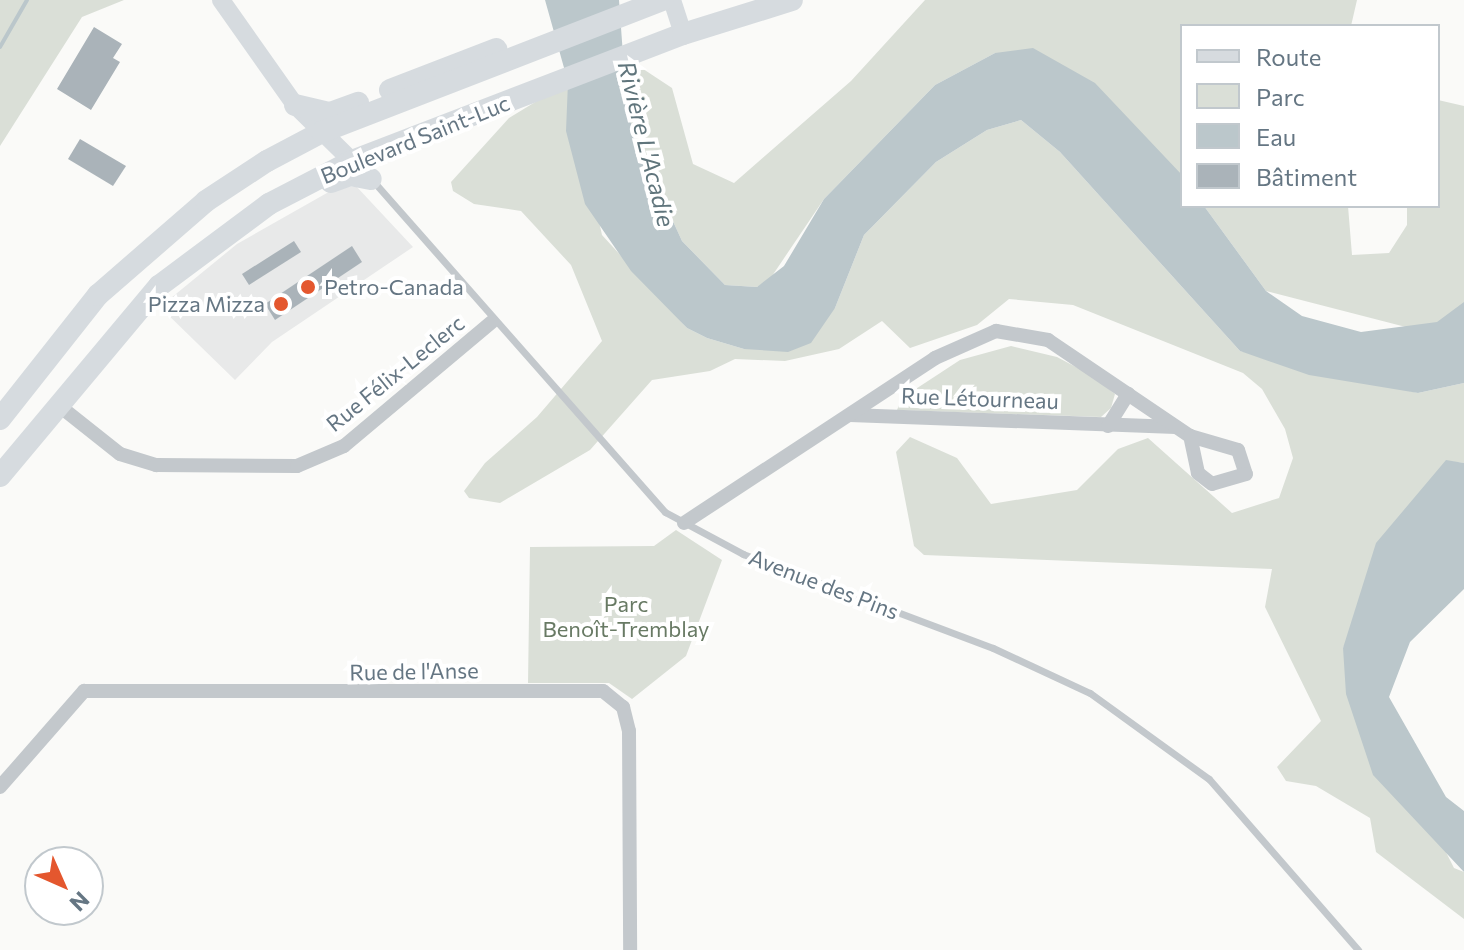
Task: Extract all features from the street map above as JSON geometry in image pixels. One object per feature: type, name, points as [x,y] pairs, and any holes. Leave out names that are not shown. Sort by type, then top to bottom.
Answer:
[{"type":"main road","points":[[0,476],[136,309],[154,276],[207,232],[337,147],[508,72],[533,49],[662,0]]},
{"type":"main road","name":"Boulevard Saint-Luc","points":[[0,419],[98,295],[151,246],[218,193],[337,147],[548,86],[683,34],[792,0]]},
{"type":"main road","points":[[295,105],[330,113],[453,63],[505,47],[533,49]]},
{"type":"main road","points":[[136,309],[233,238],[328,184],[350,175],[371,179]]},
{"type":"street","points":[[221,0],[295,105],[337,147]]},
{"type":"street","points":[[672,0],[683,34]]},
{"type":"street","name":"Rue Félix-Leclerc","points":[[57,404],[120,454],[156,465],[297,466],[344,446],[492,322]]},
{"type":"street","name":"Rue Létourneau","points":[[684,523],[935,358],[996,331],[1048,340],[1190,436]]},
{"type":"street","points":[[1108,426],[1128,394]]},
{"type":"street","name":"Rue Létourneau","points":[[849,415],[1176,427]]},
{"type":"street","name":"Rue de l'Anse","points":[[0,787],[84,691],[603,691],[623,707],[629,731],[630,950]]},
{"type":"lane","name":"Avenue des Pins","points":[[337,147],[371,179],[492,322],[631,478],[684,523],[743,554],[993,648],[1090,693],[1209,779],[1358,950]]},
{"type":"shaded area","points":[[356,186],[413,247],[272,342],[235,380],[160,307],[237,244],[334,189]]},
{"type":"green space","points":[[0,0],[124,0],[82,17],[0,146]]},
{"type":"green space","points":[[925,0],[1357,0],[1351,24],[1180,24],[1180,174],[995,53],[935,85],[824,199],[770,279],[757,287],[725,285],[682,241],[636,140],[627,110],[628,59],[672,88],[693,164],[734,183],[851,81]]},
{"type":"green space","points":[[568,82],[602,235],[687,328],[707,338],[744,349],[835,308],[864,235],[936,162],[987,130],[1021,120],[1060,152],[1240,351],[1418,393],[1464,383],[1464,463],[1446,461],[1343,648],[1454,868],[1464,872],[1464,919],[1376,852],[1370,818],[1316,786],[1286,781],[1277,767],[1321,721],[1265,607],[1272,569],[924,555],[914,546],[896,452],[910,437],[957,458],[991,504],[1077,490],[1118,449],[1148,438],[1232,513],[1279,498],[1293,458],[1285,429],[1262,389],[1243,373],[1073,305],[1009,299],[977,325],[910,348],[882,321],[839,349],[785,361],[735,359],[710,371],[652,380],[590,450],[500,503],[469,498],[464,491],[485,463],[537,417],[602,341],[571,265],[521,211],[474,204],[453,191],[451,182],[509,118]]},
{"type":"green space","points":[[1440,100],[1464,106],[1464,342],[1266,291],[1205,208],[1348,208],[1352,255],[1389,253],[1407,225],[1407,208],[1440,208]]},
{"type":"green space","points":[[1011,346],[1057,357],[1091,375],[1115,394],[1111,408],[1101,417],[897,410],[902,398],[960,360]]},
{"type":"green space","name":"Parc Benoît-Tremblay","points":[[676,530],[722,560],[686,656],[632,699],[609,683],[528,683],[530,547],[654,546]]},
{"type":"water","points":[[545,0],[619,0],[627,110],[636,140],[682,241],[725,285],[757,287],[784,266],[824,199],[935,85],[995,53],[1033,48],[1095,83],[1180,173],[1180,208],[1205,208],[1266,291],[1302,316],[1361,332],[1437,322],[1464,302],[1464,383],[1418,393],[1309,375],[1240,351],[1060,152],[1021,120],[987,130],[936,162],[864,235],[835,308],[811,343],[788,352],[744,349],[707,338],[687,328],[631,271],[585,204],[566,131],[568,82]]},
{"type":"water","points":[[1446,460],[1464,463],[1464,589],[1410,642],[1389,697],[1446,797],[1464,811],[1464,872],[1373,775],[1346,694],[1343,648],[1376,543]]},
{"type":"building","points":[[94,27],[122,44],[113,58],[120,62],[91,110],[57,89]]},
{"type":"building","points":[[80,139],[126,166],[113,186],[68,159]]},
{"type":"building","name":"Petro-Canada","points":[[294,241],[301,252],[249,285],[242,274]]},
{"type":"building","points":[[352,246],[362,262],[275,320],[265,304]]},
{"type":"waterway","points":[[0,47],[27,0]]},
{"type":"place","name":"Petro-Canada","points":[[308,287]]},
{"type":"place","name":"Pizza Mizza","points":[[281,304]]},
{"type":"water label","name":"Rivière L'Acadie","points":[[647,144]]}]
